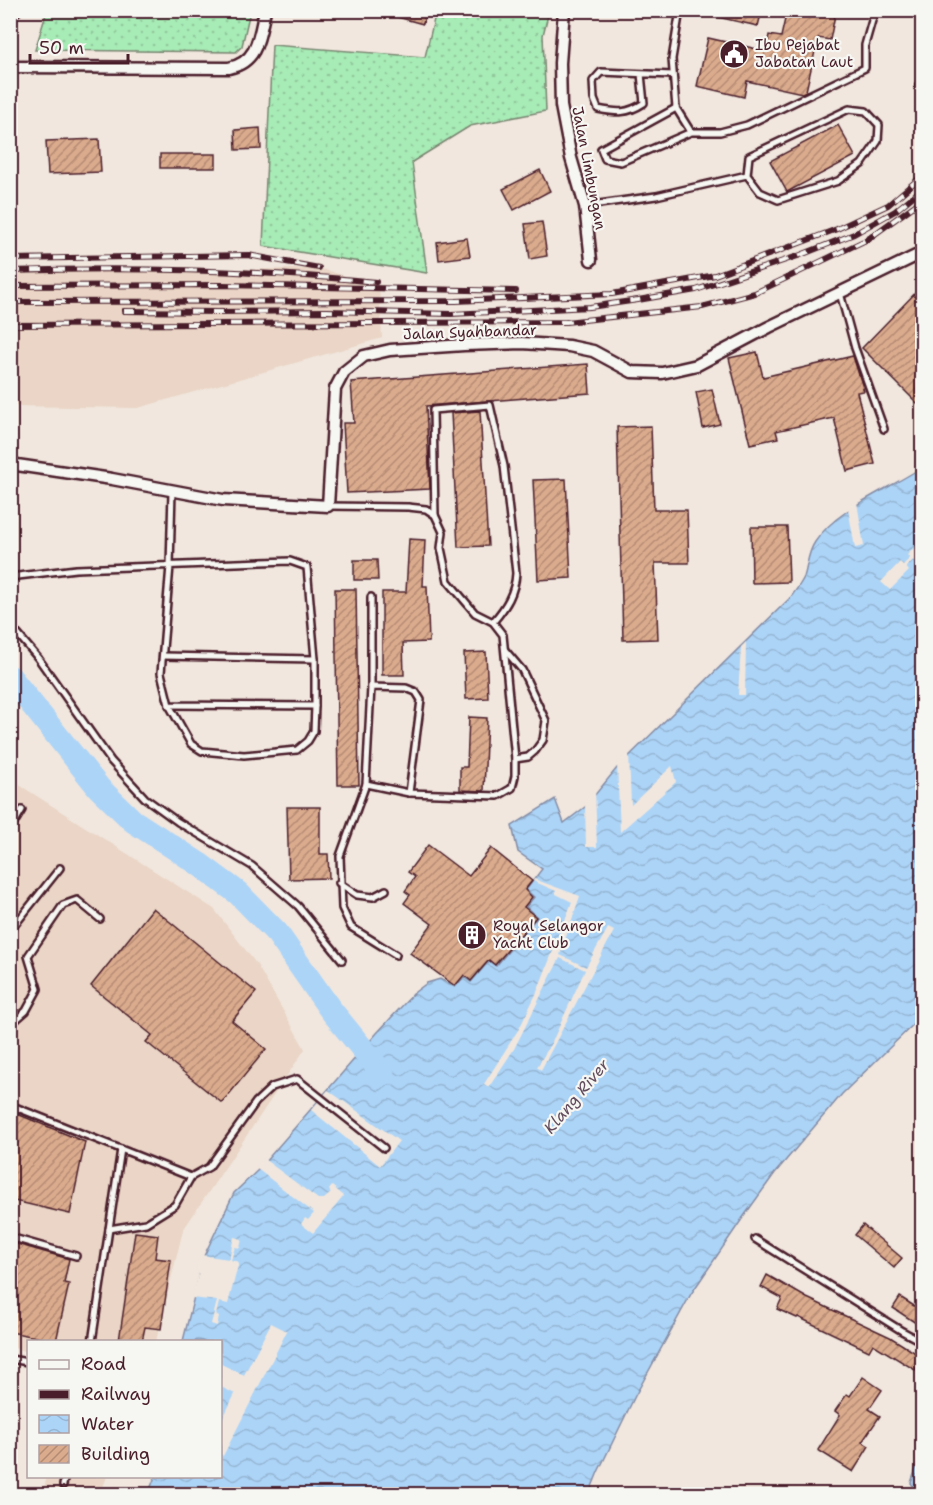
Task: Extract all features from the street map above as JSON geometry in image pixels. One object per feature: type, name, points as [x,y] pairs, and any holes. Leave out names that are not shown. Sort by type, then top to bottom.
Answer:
[{"type":"street","points":[[10,67],[229,68],[241,65],[251,57],[261,31],[265,10]]},
{"type":"street","name":"Jalan Limbungan","points":[[564,10],[560,63],[561,106],[571,159],[585,206],[591,260]]},
{"type":"street","name":"Jalan Syahbandar","points":[[328,506],[335,389],[344,372],[364,356],[390,350],[522,343],[568,346],[593,351],[632,372],[663,373],[697,365],[769,327],[922,253]]},
{"type":"street","points":[[10,464],[112,478],[223,500],[328,506]]},
{"type":"lane","points":[[10,18],[19,10]]},
{"type":"lane","points":[[680,10],[672,59],[673,75],[676,108],[691,132]]},
{"type":"lane","points":[[676,108],[601,148],[605,159],[621,162],[691,132],[720,132],[747,125],[864,68],[865,45],[875,10]]},
{"type":"lane","points":[[641,74],[644,103],[631,111],[614,112],[598,109],[594,99],[593,81],[601,72],[673,75]]},
{"type":"lane","points":[[922,77],[919,85],[922,87]]},
{"type":"lane","points":[[849,109],[866,111],[879,125],[878,141],[862,164],[837,181],[778,200],[760,192],[747,175],[749,156],[849,109]]},
{"type":"lane","points":[[585,206],[656,196],[747,175]]},
{"type":"lane","points":[[840,293],[855,348],[884,429]]},
{"type":"lane","points":[[366,784],[409,793],[498,796],[512,788],[515,776],[503,635],[493,622],[475,613],[448,581],[441,548],[443,532],[435,515],[433,410],[490,405],[504,466],[516,573],[515,587],[493,622]]},
{"type":"lane","points":[[10,577],[76,568],[170,566],[290,561],[307,567],[315,659],[314,731],[308,741],[297,750],[244,755],[202,751],[191,744],[169,705],[161,673],[170,566],[172,491]]},
{"type":"lane","points":[[328,506],[408,507],[426,509],[435,515]]},
{"type":"lane","points":[[371,597],[371,687],[366,784],[340,856],[339,883],[342,908],[351,927],[396,955]]},
{"type":"lane","points":[[10,625],[52,677],[111,761],[145,798],[178,822],[252,866],[298,906],[342,960]]},
{"type":"lane","points":[[504,649],[522,670],[546,720],[543,740],[535,752],[528,757],[514,759]]},
{"type":"lane","points":[[163,656],[315,659]]},
{"type":"lane","points":[[371,687],[406,688],[416,692],[421,700],[409,793]]},
{"type":"lane","points":[[169,705],[315,706]]},
{"type":"lane","points":[[10,830],[22,810]]},
{"type":"lane","points":[[10,931],[60,868]]},
{"type":"lane","points":[[339,883],[357,895],[373,897],[386,890]]},
{"type":"lane","points":[[10,1025],[26,1011],[38,989],[28,956],[63,905],[77,900],[100,919]]},
{"type":"lane","points":[[109,1229],[146,1223],[176,1205],[191,1178],[209,1167],[256,1102],[272,1087],[297,1079],[384,1148]]},
{"type":"lane","points":[[10,1105],[191,1178]]},
{"type":"lane","points":[[92,1340],[121,1149]]},
{"type":"lane","points":[[10,1238],[76,1256]]},
{"type":"lane","points":[[755,1239],[902,1331],[915,1338],[922,1338]]},
{"type":"lane","points":[[10,1359],[27,1362]]},
{"type":"lane","points":[[63,1485],[65,1478]]},
{"type":"shaded area","points":[[322,269],[379,286],[382,338],[138,408],[11,406],[11,270]]},
{"type":"shaded area","points":[[10,779],[214,909],[257,965],[305,1049],[183,1230],[156,1340],[27,1340],[27,1352],[11,1347]]},
{"type":"shaded area","points":[[47,1478],[107,1478],[100,1494],[42,1494]]},
{"type":"green space","points":[[47,10],[250,11],[242,46],[236,52],[35,50]]},
{"type":"green space","points":[[436,11],[549,11],[543,35],[546,111],[470,126],[412,162],[427,273],[263,246],[272,45],[425,57]]},
{"type":"water","name":"Klang River","points":[[922,467],[922,1016],[842,1094],[775,1173],[742,1219],[691,1294],[635,1396],[589,1494],[148,1494],[155,1478],[222,1478],[222,1340],[183,1340],[204,1256],[234,1193],[258,1170],[415,992],[427,983],[440,979],[455,987],[464,977],[471,982],[489,961],[496,966],[537,917],[526,907],[534,897],[526,890],[542,869],[518,852],[512,826],[555,799],[564,823],[585,807],[617,768],[791,597],[804,577],[812,546],[825,530],[850,509]]},
{"type":"water","points":[[922,1451],[922,1494],[918,1494],[911,1483]]},
{"type":"pier","points":[[857,502],[864,546],[855,548],[848,508]]},
{"type":"pier","points":[[922,540],[922,557],[916,563],[913,560],[906,567],[909,571],[890,590],[881,582],[900,562],[903,565],[910,558],[907,555]]},
{"type":"pier","points":[[746,642],[745,695],[738,695],[741,647]]},
{"type":"pier","points":[[629,753],[631,805],[672,766],[676,782],[620,832],[617,764]]},
{"type":"pier","points":[[595,788],[597,847],[586,847],[585,802]]},
{"type":"pier","points":[[534,879],[580,896],[560,955],[586,967],[608,928],[614,931],[541,1070],[537,1067],[552,1042],[585,970],[560,958],[514,1049],[489,1087],[484,1084],[520,1027],[537,992],[572,902],[556,894],[556,891],[533,881]]},
{"type":"pier","points":[[328,1090],[399,1141],[380,1166],[311,1110]]},
{"type":"pier","points":[[264,1159],[318,1199],[324,1199],[331,1193],[329,1190],[332,1186],[344,1196],[313,1233],[301,1224],[305,1218],[308,1220],[314,1213],[256,1168]]},
{"type":"pier","points":[[234,1237],[242,1239],[240,1248],[235,1247],[231,1260],[239,1262],[228,1304],[219,1302],[216,1315],[219,1317],[217,1326],[211,1324],[217,1301],[192,1298],[199,1273],[196,1272],[201,1255],[229,1259]]},
{"type":"pier","points":[[271,1323],[287,1331],[223,1456],[222,1420],[235,1394],[222,1388],[222,1364],[244,1375]]},
{"type":"building","points":[[386,10],[426,10],[423,24],[386,14]]},
{"type":"building","points":[[708,10],[762,10],[758,26],[708,15]]},
{"type":"building","points":[[787,10],[836,10],[830,40],[818,38],[806,91],[802,93],[747,81],[744,97],[697,86],[708,38],[766,51],[769,35],[781,37]]},
{"type":"building","points":[[838,125],[855,156],[787,192],[770,161]]},
{"type":"building","points":[[260,128],[261,149],[236,150],[235,130]]},
{"type":"building","points":[[99,139],[101,172],[48,174],[46,141]]},
{"type":"building","points":[[160,154],[216,154],[216,168],[160,168]]},
{"type":"building","points":[[540,170],[550,191],[514,210],[503,189]]},
{"type":"building","points":[[542,222],[547,256],[530,259],[525,224]]},
{"type":"building","points":[[467,238],[470,256],[439,260],[437,242]]},
{"type":"building","points":[[922,286],[922,408],[862,348]]},
{"type":"building","points":[[757,352],[763,377],[853,356],[864,391],[857,392],[875,464],[847,471],[834,418],[776,431],[778,438],[750,444],[729,358]]},
{"type":"building","points":[[588,364],[590,393],[426,406],[430,489],[347,493],[343,423],[354,423],[351,382]]},
{"type":"building","points":[[712,389],[720,424],[703,428],[696,392]]},
{"type":"building","points":[[480,411],[488,546],[458,547],[451,413]]},
{"type":"building","points":[[651,426],[654,510],[687,510],[689,563],[655,563],[658,639],[623,640],[617,427]]},
{"type":"building","points":[[566,479],[571,578],[538,580],[533,480]]},
{"type":"building","points":[[751,527],[787,527],[789,582],[752,583]]},
{"type":"building","points":[[409,539],[425,540],[423,586],[427,586],[429,642],[403,643],[404,675],[382,675],[382,592],[406,592]]},
{"type":"building","points":[[354,560],[377,560],[378,580],[354,580]]},
{"type":"building","points":[[335,589],[356,589],[359,785],[338,785]]},
{"type":"building","points":[[486,652],[488,698],[466,699],[464,653]]},
{"type":"building","points":[[469,717],[487,718],[484,791],[460,790],[460,767],[467,767]]},
{"type":"building","points":[[287,807],[320,807],[320,854],[328,854],[329,878],[289,879]]},
{"type":"building","name":"Royal Selangor Yacht Club","points":[[428,845],[469,876],[491,848],[532,881],[525,890],[532,897],[524,907],[536,917],[495,965],[489,960],[471,981],[464,975],[455,986],[410,953],[432,924],[404,903],[410,895],[405,891],[415,877],[408,872]]},
{"type":"building","points":[[153,908],[256,992],[232,1021],[266,1049],[222,1103],[146,1042],[152,1035],[91,986]]},
{"type":"building","points":[[10,1111],[85,1142],[70,1214],[10,1200]]},
{"type":"building","points":[[863,1225],[902,1258],[894,1268],[855,1235]]},
{"type":"building","points":[[135,1232],[158,1235],[155,1258],[171,1260],[161,1329],[145,1327],[142,1340],[119,1340]]},
{"type":"building","points":[[10,1242],[69,1259],[64,1283],[69,1284],[56,1340],[10,1332]]},
{"type":"building","points":[[767,1275],[807,1298],[890,1337],[922,1357],[915,1370],[873,1344],[869,1351],[777,1309],[782,1298],[761,1287]]},
{"type":"building","points":[[900,1297],[922,1311],[922,1327],[893,1308]]},
{"type":"building","points":[[863,1377],[882,1390],[869,1409],[880,1416],[862,1442],[869,1446],[853,1472],[818,1450],[840,1415],[835,1411],[847,1394],[850,1396]]},
{"type":"waterway","points":[[10,677],[99,788],[133,821],[199,864],[238,893],[277,933],[330,1009],[383,1074]]},
{"type":"railway","points":[[10,302],[456,301],[612,294],[715,275],[837,229],[888,205],[922,176]]},
{"type":"railway","points":[[124,311],[327,311],[451,314],[590,307],[638,300],[696,290],[798,256],[854,234],[895,211],[922,189]]},
{"type":"railway","points":[[10,325],[566,322],[702,307],[755,293],[868,239],[922,200]]},
{"type":"railway","points":[[10,259],[248,255],[319,268]]},
{"type":"railway","points":[[10,271],[194,270],[376,282]]},
{"type":"railway","points":[[10,286],[222,285],[516,291]]},
{"type":"place","name":"Ibu Pejabat Jabatan Laut","points":[[734,54]]},
{"type":"place","name":"Royal Selangor Yacht Club","points":[[472,935]]}]
